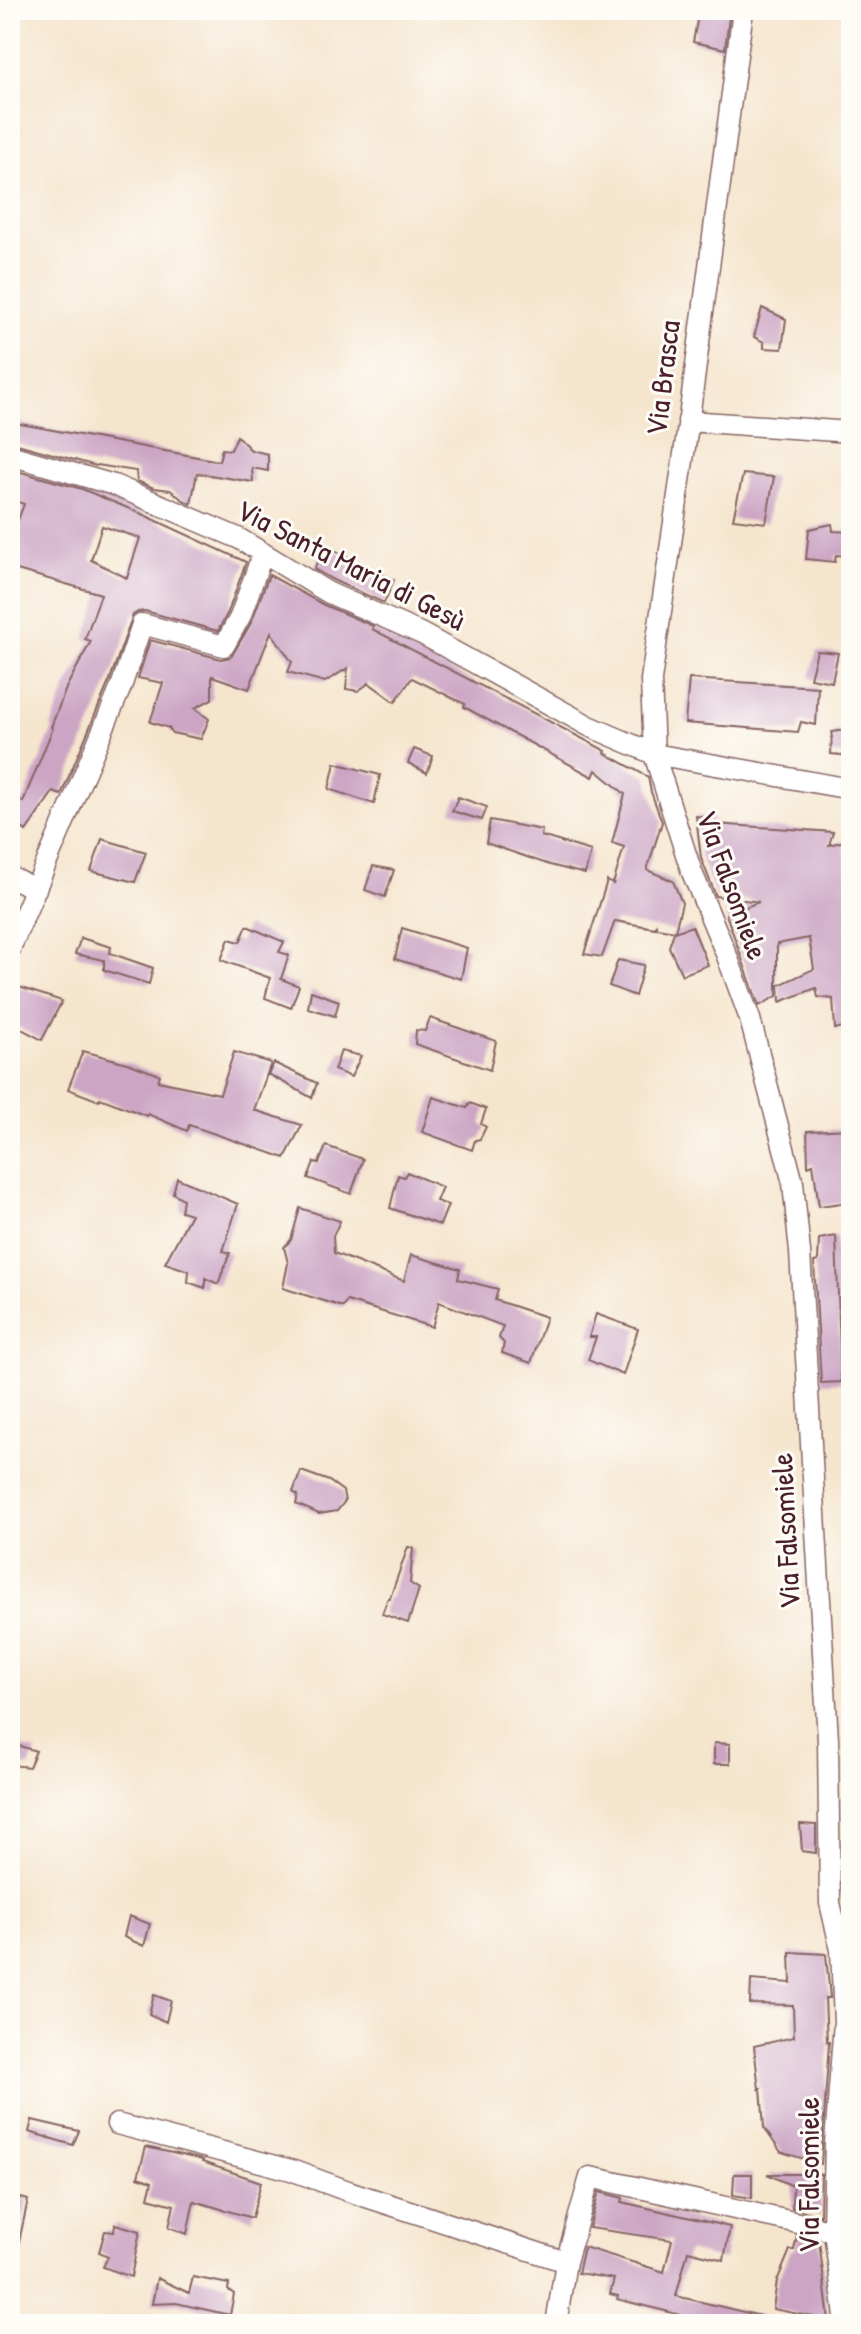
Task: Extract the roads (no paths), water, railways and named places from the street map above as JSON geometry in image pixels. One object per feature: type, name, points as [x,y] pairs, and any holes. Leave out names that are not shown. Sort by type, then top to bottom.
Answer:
[{"type":"street","name":"Via Brasca","points":[[654,754],[651,680],[743,10]]},
{"type":"street","points":[[688,421],[851,432]]},
{"type":"street","name":"Via Santa Maria di Gesù","points":[[10,455],[114,485],[238,538],[329,593],[422,634],[589,726],[654,754],[851,789]]},
{"type":"street","points":[[10,949],[121,687],[142,624],[224,646],[240,617],[263,553]]},
{"type":"street","name":"Via Falsomiele","points":[[654,754],[691,870],[750,1019],[793,1183],[800,1252],[828,1740],[830,1903],[841,1950],[844,2022],[835,2143],[834,2231],[846,2324]]},
{"type":"street","points":[[10,877],[36,889]]},
{"type":"street","points":[[117,2124],[291,2170],[566,2262]]},
{"type":"street","points":[[556,2324],[566,2262],[590,2177],[834,2231]]}]
